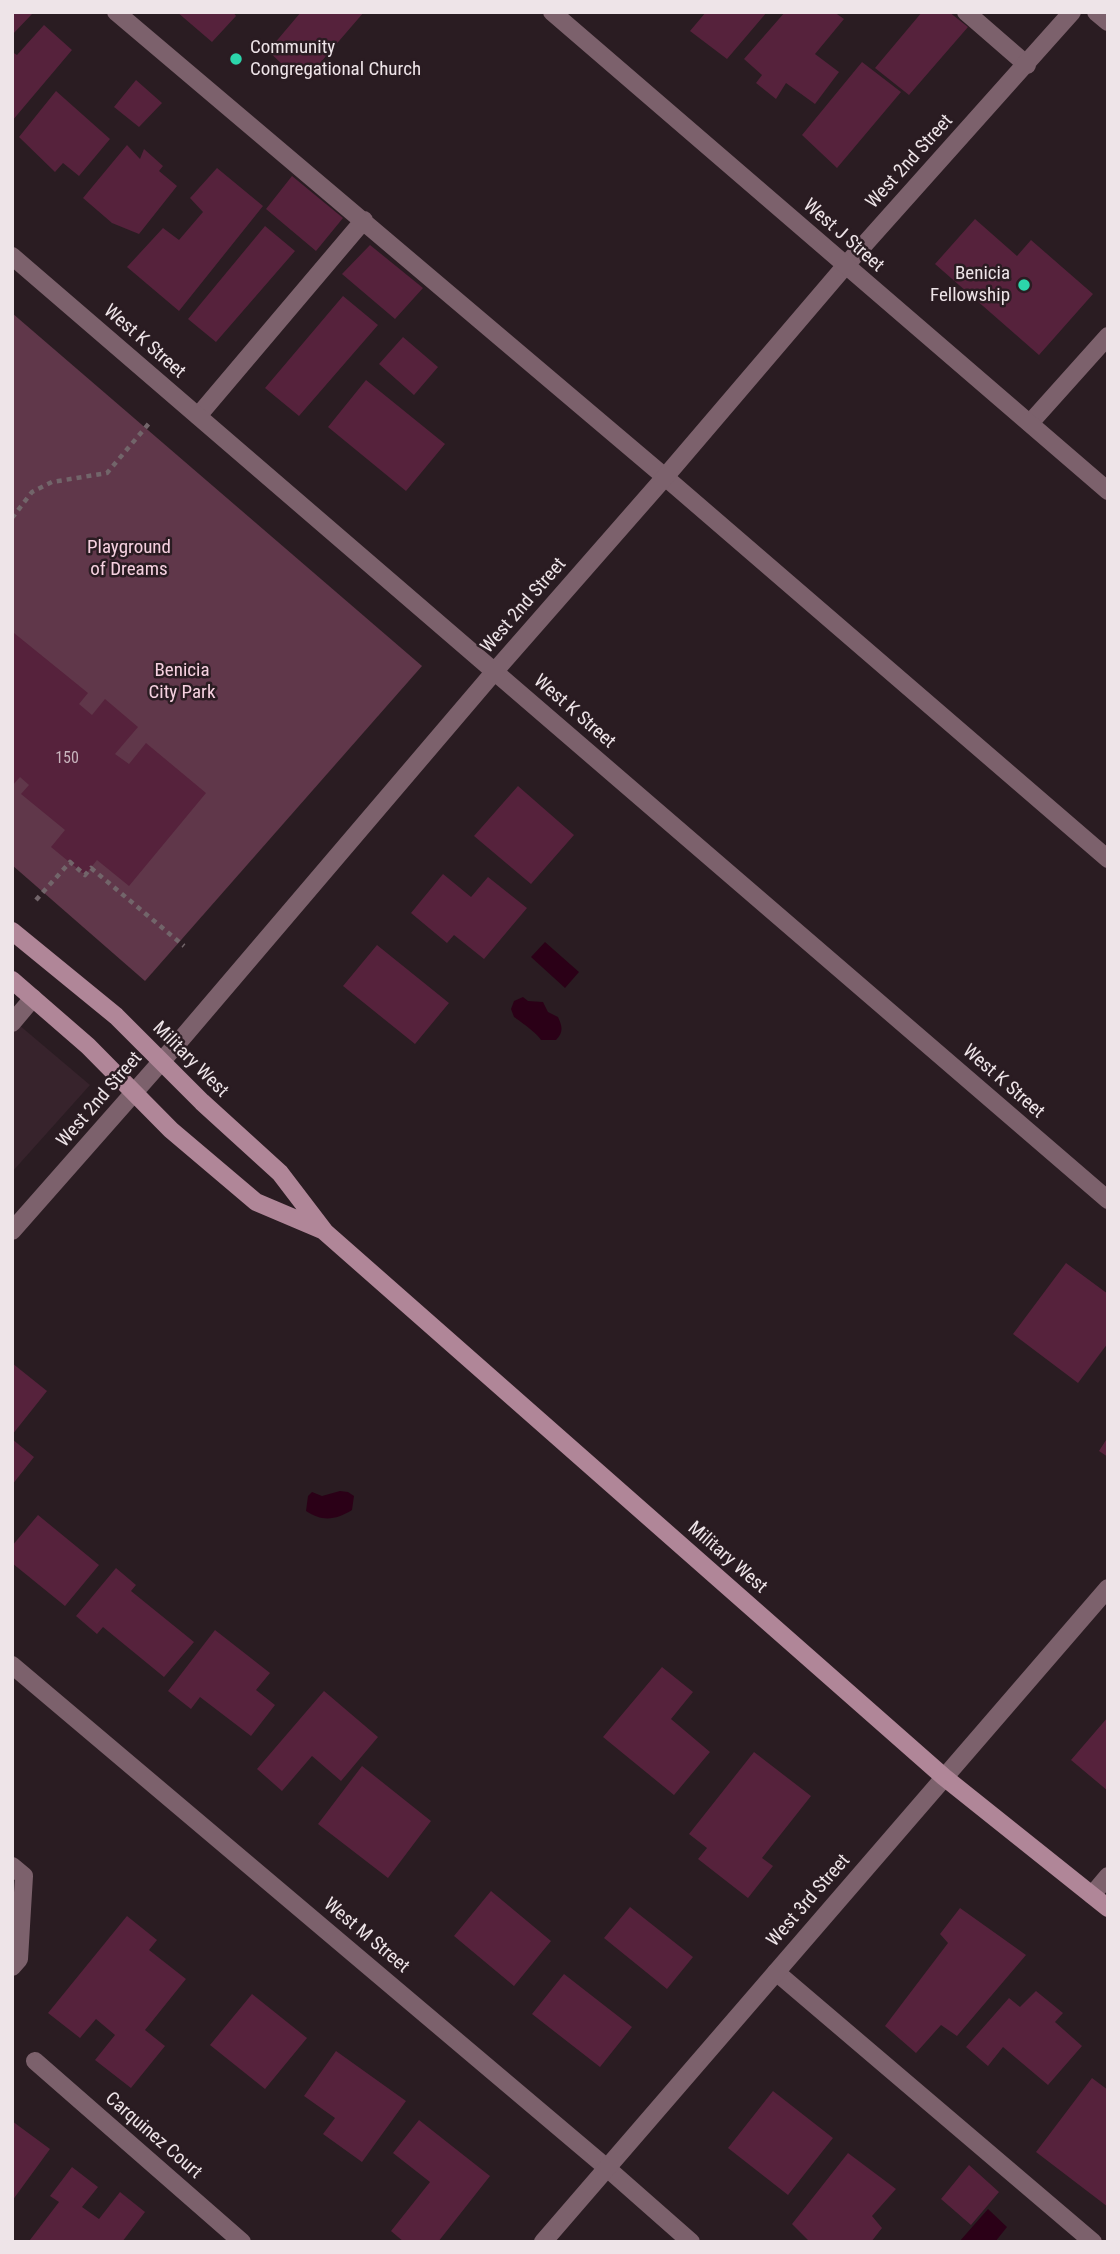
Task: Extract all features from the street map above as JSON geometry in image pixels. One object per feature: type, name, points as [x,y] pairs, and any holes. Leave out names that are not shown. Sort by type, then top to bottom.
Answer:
[{"type":"main road","name":"Military West","points":[[12,931],[116,1016],[202,1102],[280,1173],[325,1232],[944,1777],[1108,1908]]},
{"type":"main road","name":"Military West","points":[[12,980],[88,1046],[171,1130],[256,1202],[325,1232]]},
{"type":"street","points":[[116,12],[665,477],[1108,859]]},
{"type":"street","name":"West J Street","points":[[552,12],[1108,491]]},
{"type":"street","points":[[966,12],[1027,65]]},
{"type":"street","name":"West 2nd Street","points":[[12,1231],[846,265],[1072,12]]},
{"type":"street","points":[[1097,12],[1108,22]]},
{"type":"street","points":[[198,416],[364,220]]},
{"type":"street","name":"West K Street","points":[[12,256],[1108,1200]]},
{"type":"street","points":[[1030,423],[1108,335]]},
{"type":"street","points":[[12,1023],[33,998]]},
{"type":"street","name":"West 3rd Street","points":[[542,2242],[1108,1588]]},
{"type":"street","name":"West M Street","points":[[12,1665],[691,2242]]},
{"type":"street","points":[[12,1866],[24,1876],[19,1959],[12,1967]]},
{"type":"street","points":[[1092,1895],[1108,1876]]},
{"type":"street","points":[[776,1972],[1093,2242]]},
{"type":"street","name":"Carquinez Court","points":[[35,2061],[242,2242]]},
{"type":"path","points":[[12,518],[32,492],[52,482],[107,472],[151,421]]},
{"type":"path","points":[[36,900],[70,862],[85,875],[91,868],[184,946]]},
{"type":"shaded area","points":[[545,942],[579,972],[565,988],[531,957]]},
{"type":"shaded area","points":[[523,997],[528,1001],[543,1002],[548,1012],[558,1017],[562,1029],[556,1040],[541,1040],[514,1017],[511,1009],[514,1001]]},
{"type":"shaded area","points":[[12,1019],[90,1085],[12,1172]]},
{"type":"shaded area","points":[[340,1491],[354,1496],[352,1510],[329,1518],[318,1517],[306,1511],[308,1496],[312,1492],[322,1496]]},
{"type":"shaded area","points":[[988,2209],[1007,2227],[995,2242],[959,2242]]},
{"type":"green space","name":"Benicia City Park","points":[[12,313],[422,666],[145,981],[12,865]]},
{"type":"building","points":[[12,12],[32,14],[12,35]]},
{"type":"building","points":[[177,12],[233,12],[236,16],[212,42]]},
{"type":"building","points":[[301,12],[364,12],[308,77],[296,77],[268,51]]},
{"type":"building","points":[[706,12],[767,12],[727,59],[690,31]]},
{"type":"building","points":[[785,12],[834,12],[844,19],[815,54],[839,72],[815,104],[786,83],[776,99],[756,83],[762,75],[744,59]]},
{"type":"building","points":[[922,12],[949,12],[968,27],[909,95],[875,68]]},
{"type":"building","points":[[44,25],[72,50],[12,121],[12,52],[17,55]]},
{"type":"building","points":[[862,62],[901,92],[837,168],[802,135]]},
{"type":"building","points":[[136,80],[162,103],[139,127],[114,107]]},
{"type":"building","points":[[56,91],[110,139],[79,176],[63,163],[55,172],[19,137]]},
{"type":"building","points":[[127,145],[140,159],[144,149],[163,166],[159,171],[177,186],[139,234],[112,223],[83,198]]},
{"type":"building","points":[[217,168],[263,206],[179,311],[127,267],[163,228],[179,240],[203,212],[190,198]]},
{"type":"building","points":[[292,176],[343,218],[316,251],[266,209]]},
{"type":"building","points":[[975,219],[1017,256],[1031,240],[1093,294],[1039,355],[935,264]]},
{"type":"building","points":[[265,226],[295,251],[216,342],[188,319]]},
{"type":"building","points":[[370,245],[423,288],[395,319],[342,274]]},
{"type":"building","points":[[343,296],[378,325],[299,416],[265,388]]},
{"type":"building","points":[[403,337],[438,367],[414,395],[379,364]]},
{"type":"building","points":[[366,380],[445,444],[406,491],[328,427]]},
{"type":"building","points":[[14,633],[88,693],[79,704],[92,715],[105,699],[138,727],[115,754],[129,764],[146,743],[206,793],[129,886],[97,860],[85,875],[51,847],[65,830],[21,794],[29,785],[20,777],[12,786]]},
{"type":"building","points":[[518,786],[574,835],[531,884],[474,836]]},
{"type":"building","points":[[443,874],[471,897],[488,877],[527,908],[484,959],[454,935],[447,943],[411,913]]},
{"type":"building","points":[[377,945],[449,1003],[415,1044],[343,986]]},
{"type":"building","points":[[1066,1263],[1108,1294],[1108,1343],[1078,1383],[1013,1334]]},
{"type":"building","points":[[12,1363],[47,1391],[12,1435]]},
{"type":"building","points":[[1108,1437],[1108,1457],[1099,1451]]},
{"type":"building","points":[[12,1439],[34,1457],[12,1485]]},
{"type":"building","points":[[38,1515],[99,1565],[65,1606],[12,1563],[12,1546]]},
{"type":"building","points":[[116,1568],[136,1585],[131,1591],[194,1642],[164,1677],[103,1627],[97,1634],[76,1616]]},
{"type":"building","points":[[215,1630],[270,1673],[256,1690],[275,1705],[251,1736],[200,1697],[191,1709],[168,1691]]},
{"type":"building","points":[[662,1667],[693,1692],[671,1719],[710,1752],[674,1795],[603,1737]]},
{"type":"building","points":[[324,1691],[378,1737],[341,1781],[312,1756],[282,1791],[257,1769]]},
{"type":"building","points":[[1108,1717],[1108,1791],[1071,1760]]},
{"type":"building","points":[[754,1752],[811,1796],[762,1858],[773,1866],[748,1898],[698,1859],[707,1848],[689,1834]]},
{"type":"building","points":[[362,1766],[431,1821],[388,1878],[318,1824]]},
{"type":"building","points":[[491,1891],[551,1941],[514,1986],[454,1936]]},
{"type":"building","points":[[630,1907],[693,1957],[667,1989],[604,1938]]},
{"type":"building","points":[[960,1908],[1026,1955],[957,2036],[941,2025],[916,2053],[885,2026],[948,1943],[940,1934]]},
{"type":"building","points":[[127,1916],[157,1940],[149,1950],[186,1979],[145,2030],[165,2046],[131,2088],[95,2060],[115,2035],[96,2019],[80,2038],[48,2013]]},
{"type":"building","points":[[564,1974],[632,2027],[600,2067],[532,2014]]},
{"type":"building","points":[[1036,1991],[1063,2013],[1055,2022],[1082,2046],[1048,2085],[1003,2047],[988,2066],[966,2047],[1009,1998],[1020,2007]]},
{"type":"building","points":[[252,1994],[307,2038],[265,2089],[210,2045]]},
{"type":"building","points":[[336,2051],[406,2101],[362,2162],[323,2134],[335,2118],[304,2096]]},
{"type":"building","points":[[1092,2078],[1108,2090],[1108,2207],[1036,2152]]},
{"type":"building","points":[[773,2091],[833,2138],[788,2195],[728,2148]]},
{"type":"building","points":[[419,2120],[490,2176],[438,2242],[404,2242],[391,2231],[430,2182],[393,2153]]},
{"type":"building","points":[[12,2121],[50,2149],[12,2201]]},
{"type":"building","points":[[848,2153],[896,2189],[872,2216],[882,2228],[871,2242],[810,2242],[792,2224]]},
{"type":"building","points":[[969,2165],[999,2192],[971,2225],[941,2199]]},
{"type":"building","points":[[72,2167],[98,2187],[82,2207],[99,2219],[120,2192],[145,2212],[122,2242],[30,2240],[59,2202],[50,2196]]},
{"type":"place","name":"Community Congregational Church","points":[[236,59]]},
{"type":"place","name":"Benicia Fellowship","points":[[1024,285]]},
{"type":"park label","name":"Playground of Dreams","points":[[129,559]]}]
